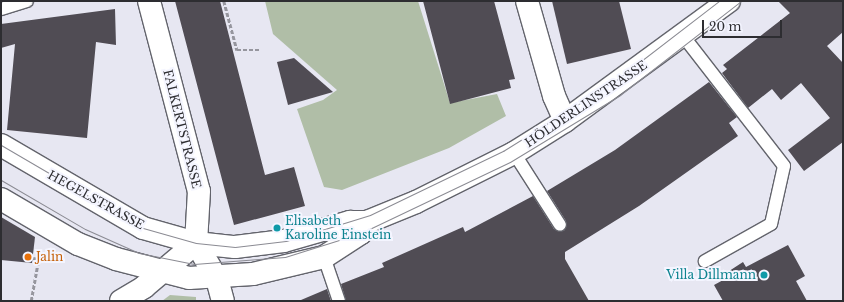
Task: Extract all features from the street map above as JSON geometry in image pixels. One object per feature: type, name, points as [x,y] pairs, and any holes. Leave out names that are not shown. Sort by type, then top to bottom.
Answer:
[{"type":"street","name":"FALKERTSTRASSE","points":[[149,1],[198,191],[196,243]]},
{"type":"street","points":[[527,1],[554,96],[565,121]]},
{"type":"street","name":"HÖLDERLINSTRASSE","points":[[196,243],[254,246],[350,222],[367,222],[416,202],[514,152],[565,121],[684,37],[729,1]]},
{"type":"street","name":"HEGELSTRASSE","points":[[1,146],[143,228],[196,243]]},
{"type":"street","points":[[1,199],[78,244],[161,272]]},
{"type":"street","name":"HÖLDERLINSTRASSE","points":[[161,272],[217,279],[288,267],[324,257],[361,233],[367,222]]},
{"type":"street","points":[[121,301],[161,272],[196,243],[217,279],[223,301]]},
{"type":"lane","points":[[1,9],[27,1]]},
{"type":"lane","points":[[684,37],[784,166],[771,224],[706,261]]},
{"type":"lane","points":[[514,152],[560,225]]},
{"type":"lane","points":[[324,257],[339,301]]},
{"type":"path","points":[[224,1],[237,50],[259,50]]},
{"type":"path","points":[[31,301],[41,246]]},
{"type":"path","points":[[32,258],[39,259]]},
{"type":"green space","points":[[265,1],[418,1],[450,103],[497,94],[506,116],[449,148],[342,190],[324,187],[297,109],[323,100],[337,90],[273,34]]},
{"type":"green space","points":[[170,295],[196,297],[196,300],[162,301]]},
{"type":"building","points":[[175,1],[220,1],[265,175],[294,167],[305,206],[234,225]]},
{"type":"building","points":[[423,1],[494,1],[515,79],[509,80],[511,88],[450,104]]},
{"type":"building","points":[[552,1],[619,1],[631,49],[567,64]]},
{"type":"building","points":[[778,1],[843,1],[843,32],[827,46],[843,63],[843,142],[804,171],[788,150],[830,118],[801,83],[781,100],[772,89],[748,108],[722,73],[727,69],[723,65],[790,13]]},
{"type":"building","points":[[115,9],[116,45],[96,42],[87,138],[7,130],[15,44],[1,48],[1,24]]},
{"type":"building","points":[[294,58],[333,92],[288,105],[277,62]]},
{"type":"building","points":[[709,82],[737,117],[729,123],[738,136],[639,206],[565,252],[565,259],[589,301],[346,301],[341,284],[384,267],[382,263],[463,227],[465,232],[533,196],[554,229],[564,231],[566,221],[547,191],[615,150]]},
{"type":"building","points":[[1,217],[35,237],[32,263],[1,260]]},
{"type":"building","name":"Villa Dillmann","points":[[788,245],[805,276],[796,281],[807,301],[723,301],[714,285],[725,279],[723,275],[743,262],[746,267]]},
{"type":"building","points":[[327,289],[331,301],[301,301],[301,300]]},
{"type":"tram line","points":[[1,145],[143,228],[196,243],[235,247],[286,241],[370,215],[503,151],[615,81],[719,1]]},
{"type":"tram line","points":[[1,180],[85,229],[139,253],[194,264],[285,257],[361,233],[510,162],[620,95],[741,1]]},
{"type":"place","name":"Elisabeth Karoline Einstein","points":[[277,228]]},
{"type":"place","name":"Jalin","points":[[28,257]]},
{"type":"place","name":"Villa Dillmann","points":[[764,275]]}]
